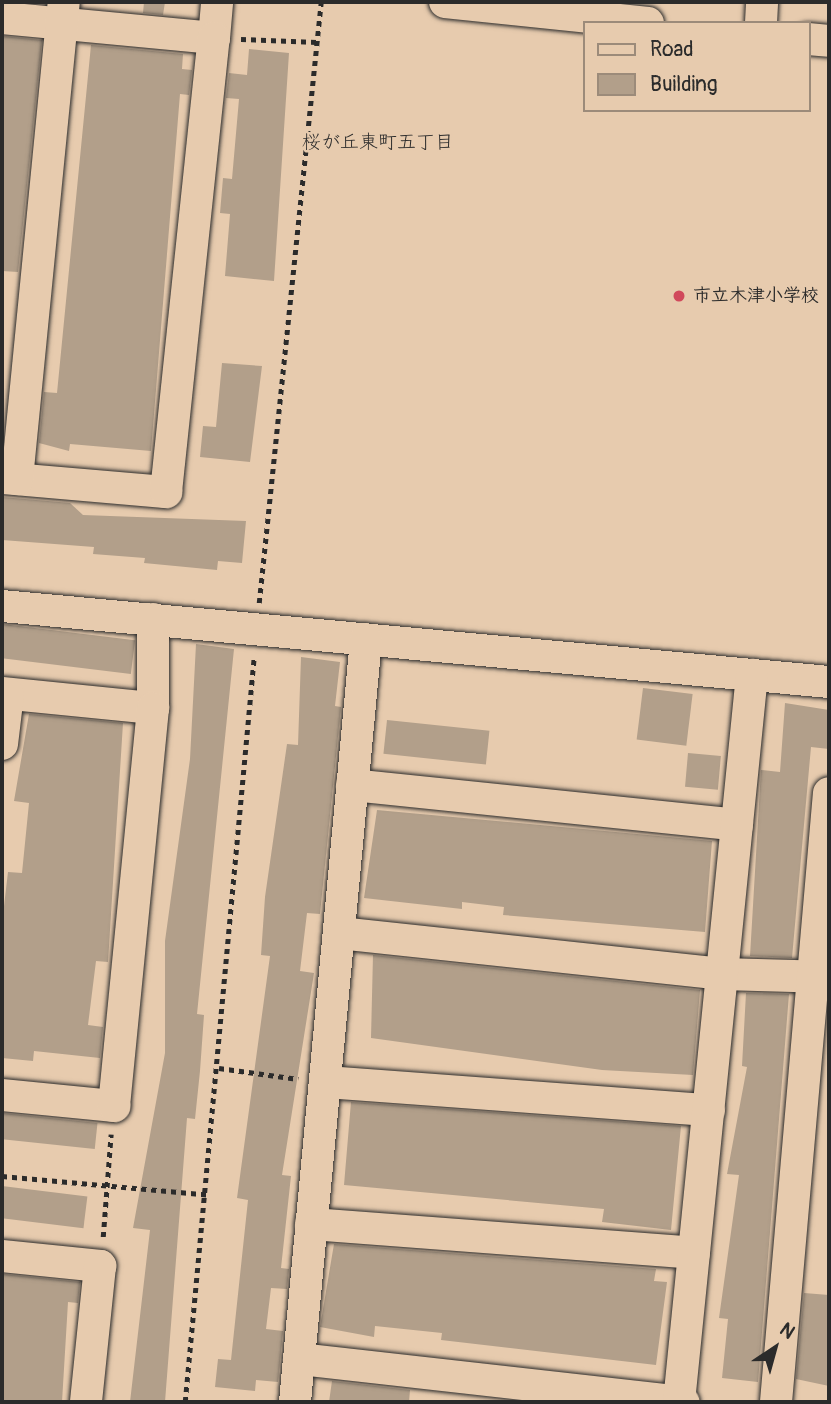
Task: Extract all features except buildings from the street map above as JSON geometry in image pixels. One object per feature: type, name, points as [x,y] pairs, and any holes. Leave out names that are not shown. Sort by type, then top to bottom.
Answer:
[{"type":"street","points":[[63,13],[9,478],[166,492],[217,2]]},
{"type":"street","points":[[445,2],[593,9],[640,21]]},
{"type":"street","points":[[761,21],[762,2]]},
{"type":"street","points":[[2,18],[63,13],[214,38]]},
{"type":"street","points":[[810,39],[829,41]]},
{"type":"street","points":[[2,606],[829,682]]},
{"type":"street","points":[[2,1095],[114,1105],[153,708],[153,619]]},
{"type":"street","points":[[295,1402],[366,639]]},
{"type":"street","points":[[299,1359],[490,1392],[681,1402],[752,675]]},
{"type":"street","points":[[2,744],[5,694],[153,708]]},
{"type":"street","points":[[352,785],[737,825]]},
{"type":"street","points":[[776,1402],[820,976],[829,793]]},
{"type":"street","points":[[339,933],[722,974],[820,976]]},
{"type":"street","points":[[325,1082],[709,1110]]},
{"type":"street","points":[[312,1224],[694,1253]]},
{"type":"street","points":[[2,1256],[100,1266],[86,1402]]},
{"type":"path","points":[[185,1402],[209,1195],[256,629],[321,2]]},
{"type":"path","points":[[214,38],[317,42]]},
{"type":"path","points":[[219,1068],[325,1082]]},
{"type":"path","points":[[100,1266],[114,1105]]},
{"type":"path","points":[[2,1176],[209,1195]]},
{"type":"place","name":"市立木津小学校","points":[[679,296]]},
{"type":"district","name":"桜が丘東町五丁目","points":[[378,143]]}]
